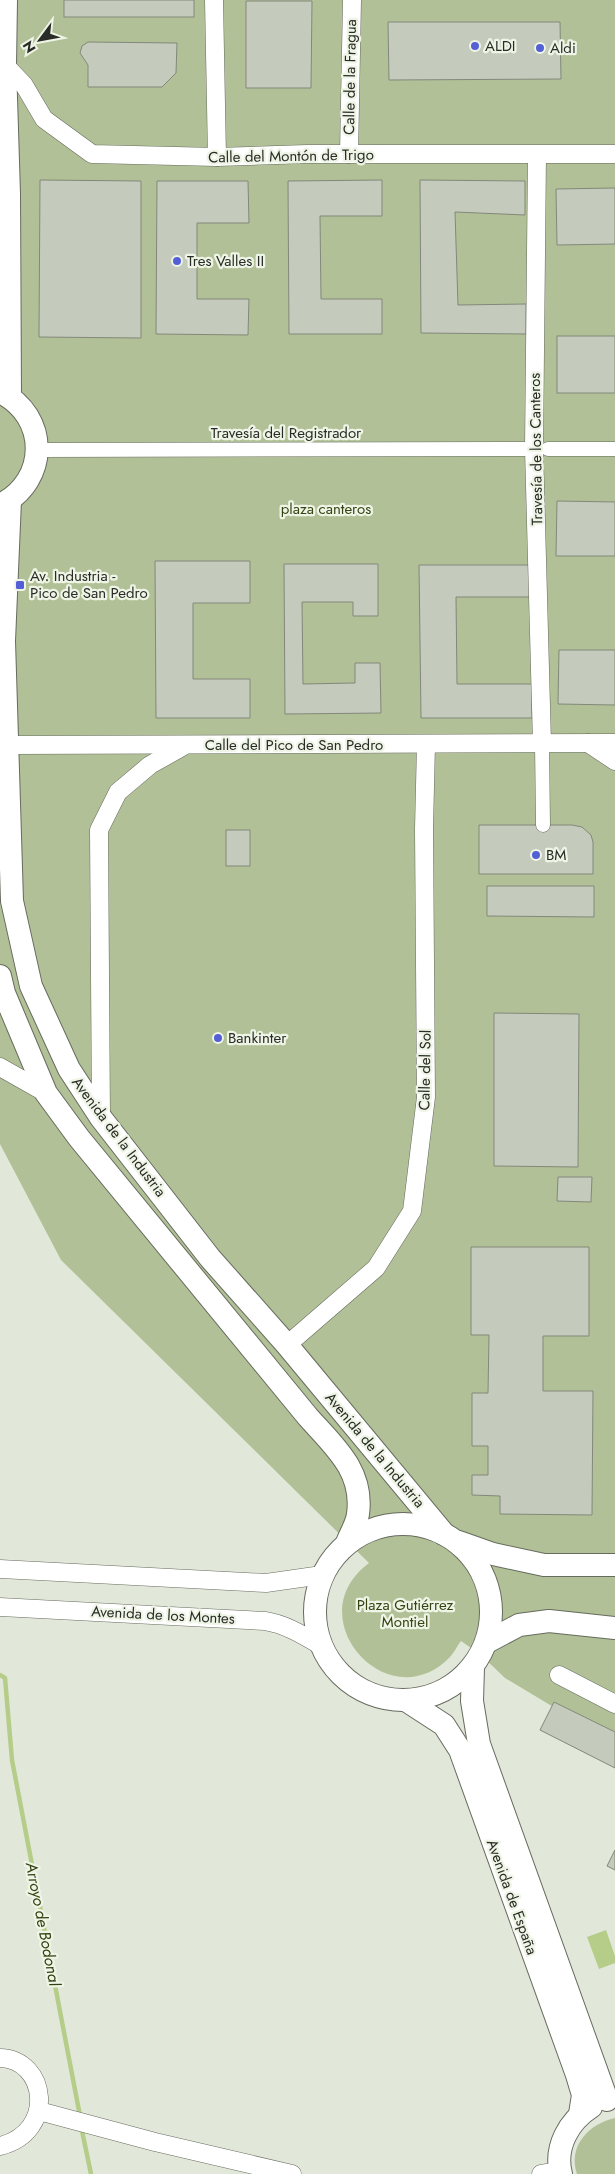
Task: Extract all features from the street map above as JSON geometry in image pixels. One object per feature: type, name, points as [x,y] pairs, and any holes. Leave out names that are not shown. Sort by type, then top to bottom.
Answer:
[{"type":"street","points":[[5,502],[21,490],[30,478],[35,465],[37,450],[30,420],[22,408],[5,395],[10,194],[5,65],[6,0]]},
{"type":"street","points":[[214,0],[217,158]]},
{"type":"street","name":"Calle de la Fragua","points":[[349,154],[352,0]]},
{"type":"street","name":"Calle del Montón de Trigo","points":[[5,65],[24,85],[44,119],[92,154],[217,158],[349,154],[610,152]]},
{"type":"street","name":"Travesía de los Canteros","points":[[537,154],[542,743]]},
{"type":"street","name":"Travesía del Registrador","points":[[37,450],[615,449]]},
{"type":"street","name":"Avenida de la Industria","points":[[5,502],[4,744],[12,901],[32,986],[69,1069],[101,1118],[210,1258],[287,1344],[449,1537]]},
{"type":"street","points":[[542,743],[543,825]]},
{"type":"street","name":"Calle del Pico de San Pedro","points":[[4,744],[615,743]]},
{"type":"street","name":"Calle del Sol","points":[[287,1344],[376,1268],[412,1211],[426,1097],[424,828],[426,744]]},
{"type":"street","points":[[588,744],[615,761]]},
{"type":"street","points":[[101,1118],[99,830],[118,792],[150,765],[185,745]]},
{"type":"street","name":"Avenida de la Industria","points":[[1,990],[46,1093],[79,1138],[308,1418],[348,1462],[359,1494],[358,1516],[347,1543]]},
{"type":"street","points":[[0,1067],[46,1093]]},
{"type":"street","points":[[449,1537],[471,1556],[483,1575],[488,1590],[491,1619],[487,1642],[481,1655],[472,1668],[454,1685],[432,1697],[407,1701],[379,1698],[354,1687],[334,1668],[320,1644],[314,1621],[315,1598],[322,1575],[333,1558],[347,1543],[369,1530],[394,1524],[420,1525],[493,1554],[544,1565],[615,1566]]},
{"type":"street","points":[[0,1569],[266,1583],[322,1575]]},
{"type":"street","name":"Avenida de los Montes","points":[[0,1607],[265,1620],[275,1622],[320,1644]]},
{"type":"street","points":[[487,1642],[519,1625],[549,1621],[615,1628]]},
{"type":"street","name":"Avenida de España","points":[[472,1668],[472,1701],[479,1744],[611,2100]]},
{"type":"street","points":[[558,1675],[615,1704]]},
{"type":"street","name":"Avenida de España","points":[[407,1701],[444,1725],[460,1750],[577,2075],[583,2095],[580,2114]]},
{"type":"street","points":[[0,2058],[7,2058],[24,2067],[34,2078],[40,2096],[39,2111],[33,2126],[20,2139],[0,2146]]},
{"type":"street","points":[[554,2173],[567,2131],[580,2114],[592,2106],[611,2100]]},
{"type":"street","points":[[39,2111],[155,2142],[292,2174]]},
{"type":"green space","points":[[0,0],[615,0],[615,1744],[505,1678],[481,1655],[461,1641],[450,1657],[426,1674],[401,1677],[378,1670],[359,1654],[346,1633],[342,1609],[349,1585],[369,1563],[61,1260],[0,1144]]},
{"type":"green space","points":[[615,2118],[615,2174],[577,2174],[575,2154],[583,2137],[597,2125]]},
{"type":"shaded area","points":[[606,1930],[615,1956],[615,1963],[599,1969],[587,1937]]},
{"type":"building","points":[[64,0],[194,0],[194,17],[64,17]]},
{"type":"building","points":[[246,1],[312,1],[311,88],[246,88]]},
{"type":"building","name":"ALDI","points":[[388,22],[560,22],[561,79],[389,80]]},
{"type":"building","points":[[88,42],[177,43],[176,73],[162,87],[88,87],[88,65],[80,53],[82,46]]},
{"type":"building","points":[[40,180],[141,181],[141,338],[39,337]]},
{"type":"building","points":[[382,180],[382,216],[320,216],[321,299],[382,299],[382,334],[289,334],[288,181]]},
{"type":"building","points":[[420,180],[525,181],[525,215],[455,212],[458,305],[526,304],[526,334],[421,333]]},
{"type":"building","name":"Tres Valles II","points":[[157,181],[248,181],[249,223],[197,223],[197,299],[249,299],[248,335],[156,334]]},
{"type":"building","points":[[615,188],[615,244],[557,245],[556,189]]},
{"type":"building","points":[[557,336],[615,336],[615,393],[557,393]]},
{"type":"building","points":[[557,501],[615,502],[615,556],[556,556]]},
{"type":"building","points":[[155,561],[250,561],[250,603],[193,603],[193,679],[250,679],[250,718],[156,718]]},
{"type":"building","points":[[284,564],[378,564],[378,616],[353,616],[353,602],[302,602],[303,684],[355,683],[355,663],[380,663],[381,713],[285,714]]},
{"type":"building","points":[[419,565],[531,565],[531,597],[456,597],[457,684],[532,684],[532,718],[421,718]]},
{"type":"building","points":[[559,650],[615,650],[615,705],[558,704]]},
{"type":"building","name":"BM","points":[[479,825],[572,825],[582,827],[591,835],[593,842],[593,874],[479,874]]},
{"type":"building","points":[[226,830],[250,830],[250,866],[226,866]]},
{"type":"building","points":[[487,886],[594,886],[594,917],[487,916]]},
{"type":"building","points":[[494,1013],[579,1014],[578,1167],[494,1166]]},
{"type":"building","points":[[558,1177],[592,1177],[591,1202],[557,1201]]},
{"type":"building","points":[[471,1247],[589,1247],[589,1336],[543,1336],[543,1391],[593,1391],[592,1515],[500,1514],[500,1496],[472,1495],[472,1475],[488,1475],[488,1446],[472,1446],[472,1393],[488,1393],[489,1335],[471,1335]]},
{"type":"building","points":[[554,1702],[615,1732],[615,1768],[540,1730]]},
{"type":"building","points":[[615,1850],[615,1870],[607,1866]]},
{"type":"waterway","name":"Arroyo de Bodonal","points":[[0,1675],[5,1678],[12,1760],[80,2116]]},
{"type":"waterway","name":"Arroyo de Bodonal","points":[[81,2126],[91,2174]]},
{"type":"place","name":"ALDI","points":[[475,46]]},
{"type":"place","name":"Aldi","points":[[540,48]]},
{"type":"place","name":"Tres Valles II","points":[[177,261]]},
{"type":"place","name":"Av. Industria - Pico de San Pedro","points":[[20,585]]},
{"type":"place","name":"BM","points":[[536,855]]},
{"type":"place","name":"Bankinter","points":[[218,1038]]},
{"type":"park label","name":"plaza canteros","points":[[326,509]]},
{"type":"park label","name":"Plaza Gutiérrez Montiel","points":[[405,1614]]}]
